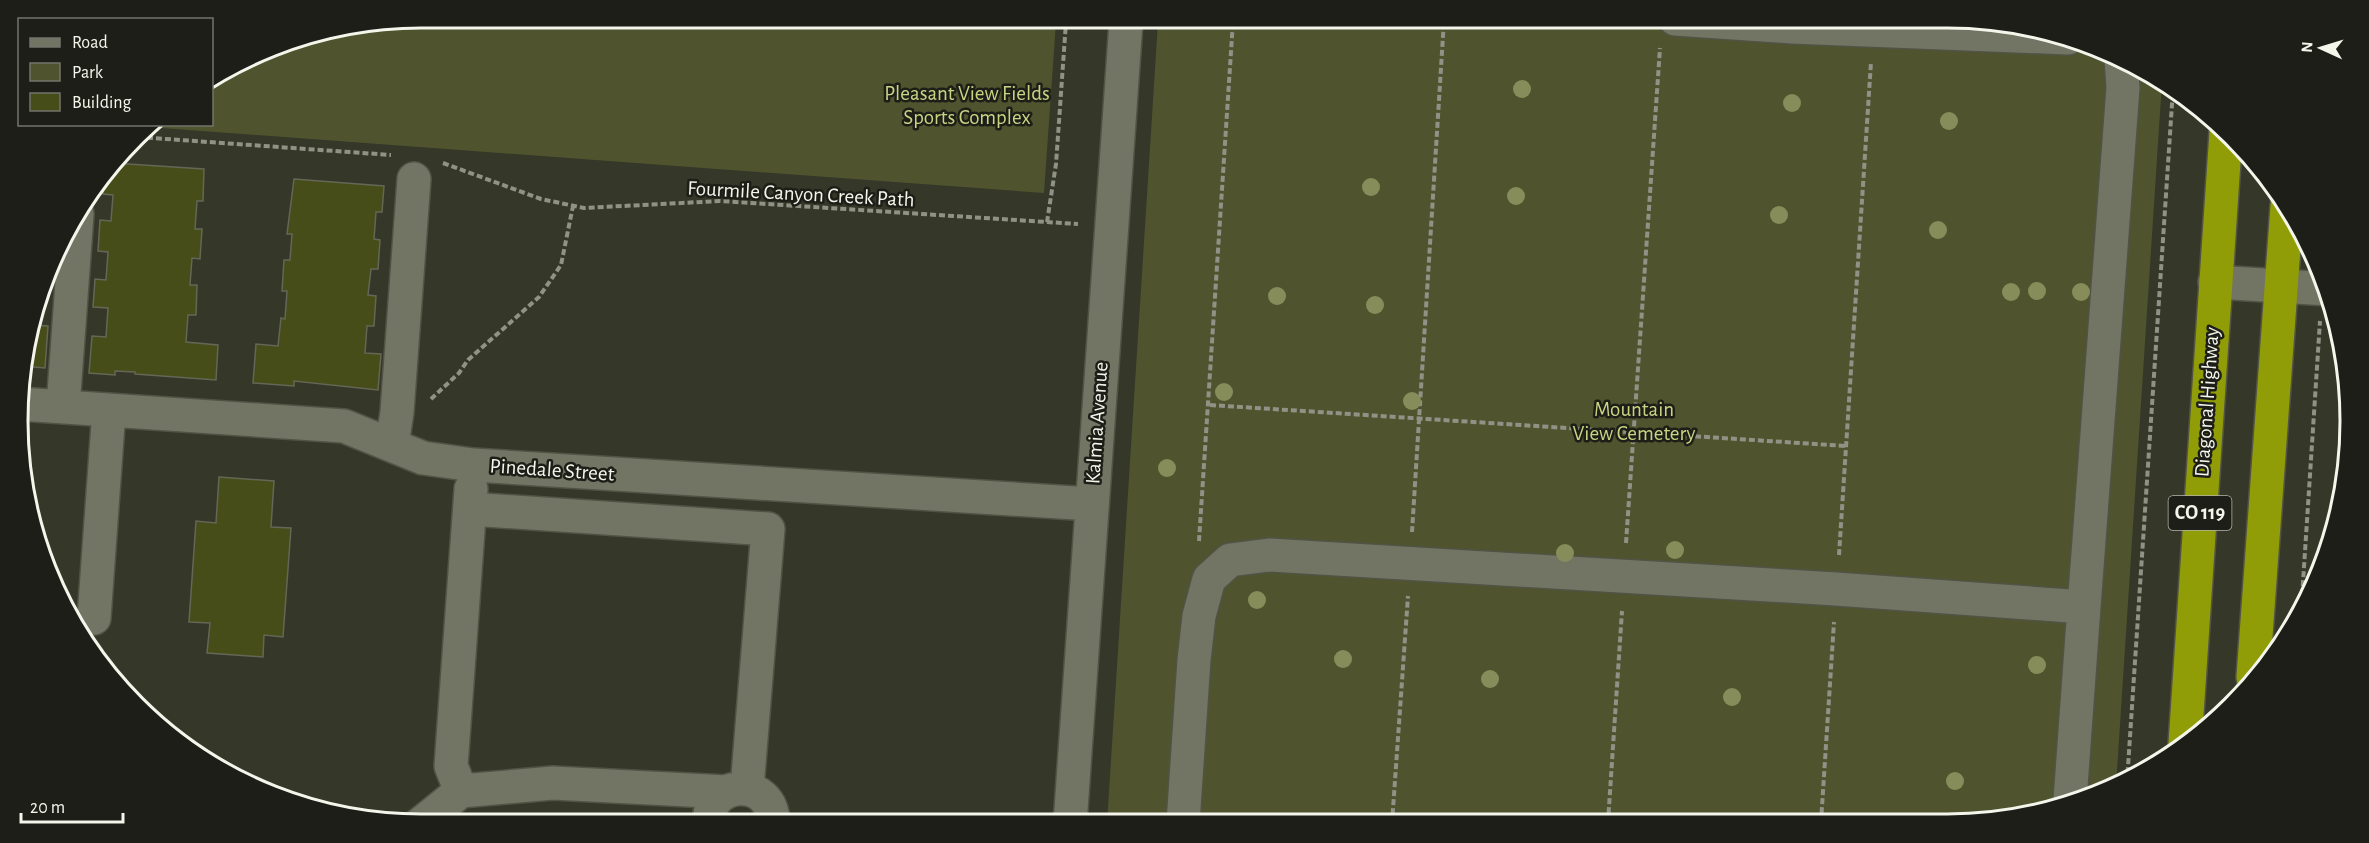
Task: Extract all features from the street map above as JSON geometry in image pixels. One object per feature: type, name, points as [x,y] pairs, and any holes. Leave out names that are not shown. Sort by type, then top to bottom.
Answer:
[{"type":"highway","name":"Diagonal Highway","points":[[2186,734],[2225,144]]},
{"type":"highway","points":[[2254,668],[2286,222]]},
{"type":"street","name":"Kalmia Avenue","points":[[1071,814],[1126,28]]},
{"type":"street","points":[[1668,31],[1873,31],[2026,36]]},
{"type":"street","points":[[2070,795],[2123,88],[2122,69]]},
{"type":"street","points":[[392,446],[398,412],[416,166]]},
{"type":"street","points":[[63,407],[75,236]]},
{"type":"street","points":[[2215,282],[2318,289]]},
{"type":"street","name":"Pinedale Street","points":[[29,405],[344,426],[423,458],[472,465],[1091,504]]},
{"type":"street","points":[[94,618],[109,410]]},
{"type":"street","points":[[461,790],[452,766],[472,465]]},
{"type":"street","points":[[711,814],[712,807],[737,790],[768,529],[769,484]]},
{"type":"street","points":[[470,509],[768,529]]},
{"type":"street","points":[[1184,814],[1199,616],[1209,579],[1230,560],[1269,555],[1836,589],[2084,607]]},
{"type":"street","points":[[433,814],[461,790],[553,783],[737,790],[765,798],[771,814]]},
{"type":"path","points":[[1047,222],[1056,164],[1066,28]]},
{"type":"path","points":[[1199,541],[1210,405],[1233,28]]},
{"type":"path","points":[[1393,814],[1444,28]]},
{"type":"path","points":[[1609,814],[1634,434],[1668,31]]},
{"type":"path","points":[[1822,814],[1873,31]]},
{"type":"path","points":[[2128,770],[2172,100]]},
{"type":"path","name":"Fourmile Canyon Creek Path","points":[[150,138],[416,166],[584,208],[720,201],[1111,226]]},
{"type":"path","points":[[398,412],[435,397],[468,360],[538,297],[561,265],[573,206]]},
{"type":"path","points":[[2303,589],[2324,311]]},
{"type":"path","points":[[1210,405],[1846,446]]},
{"type":"green space","name":"Pleasant View Fields Sports Complex","points":[[1056,28],[1044,193],[160,128],[213,126],[213,89],[271,58],[345,36],[396,29]]},
{"type":"green space","name":"Mountain View Cemetery","points":[[1158,28],[1973,29],[2024,36],[2074,49],[2121,69],[2161,92],[2117,776],[2074,794],[2049,801],[1973,814],[1108,814]]},
{"type":"building","points":[[125,164],[204,169],[203,201],[197,201],[195,229],[202,229],[200,259],[192,258],[190,285],[197,285],[196,315],[188,315],[186,342],[218,345],[216,380],[135,374],[135,372],[115,371],[115,375],[89,373],[92,336],[106,337],[108,308],[93,307],[95,279],[106,280],[108,252],[98,251],[100,220],[111,221],[113,195],[103,194]]},
{"type":"building","points":[[294,179],[384,186],[382,212],[376,212],[374,239],[380,240],[378,269],[371,269],[368,295],[376,296],[374,326],[367,326],[365,353],[381,354],[378,390],[294,381],[294,386],[253,383],[256,344],[278,346],[281,318],[285,319],[287,291],[282,291],[284,260],[290,260],[292,234],[287,234]]},
{"type":"building","points":[[41,325],[48,326],[45,368],[32,367]]},
{"type":"building","points":[[219,477],[274,481],[271,527],[291,528],[283,637],[264,635],[263,657],[207,653],[210,623],[189,622],[196,521],[216,523]]}]
